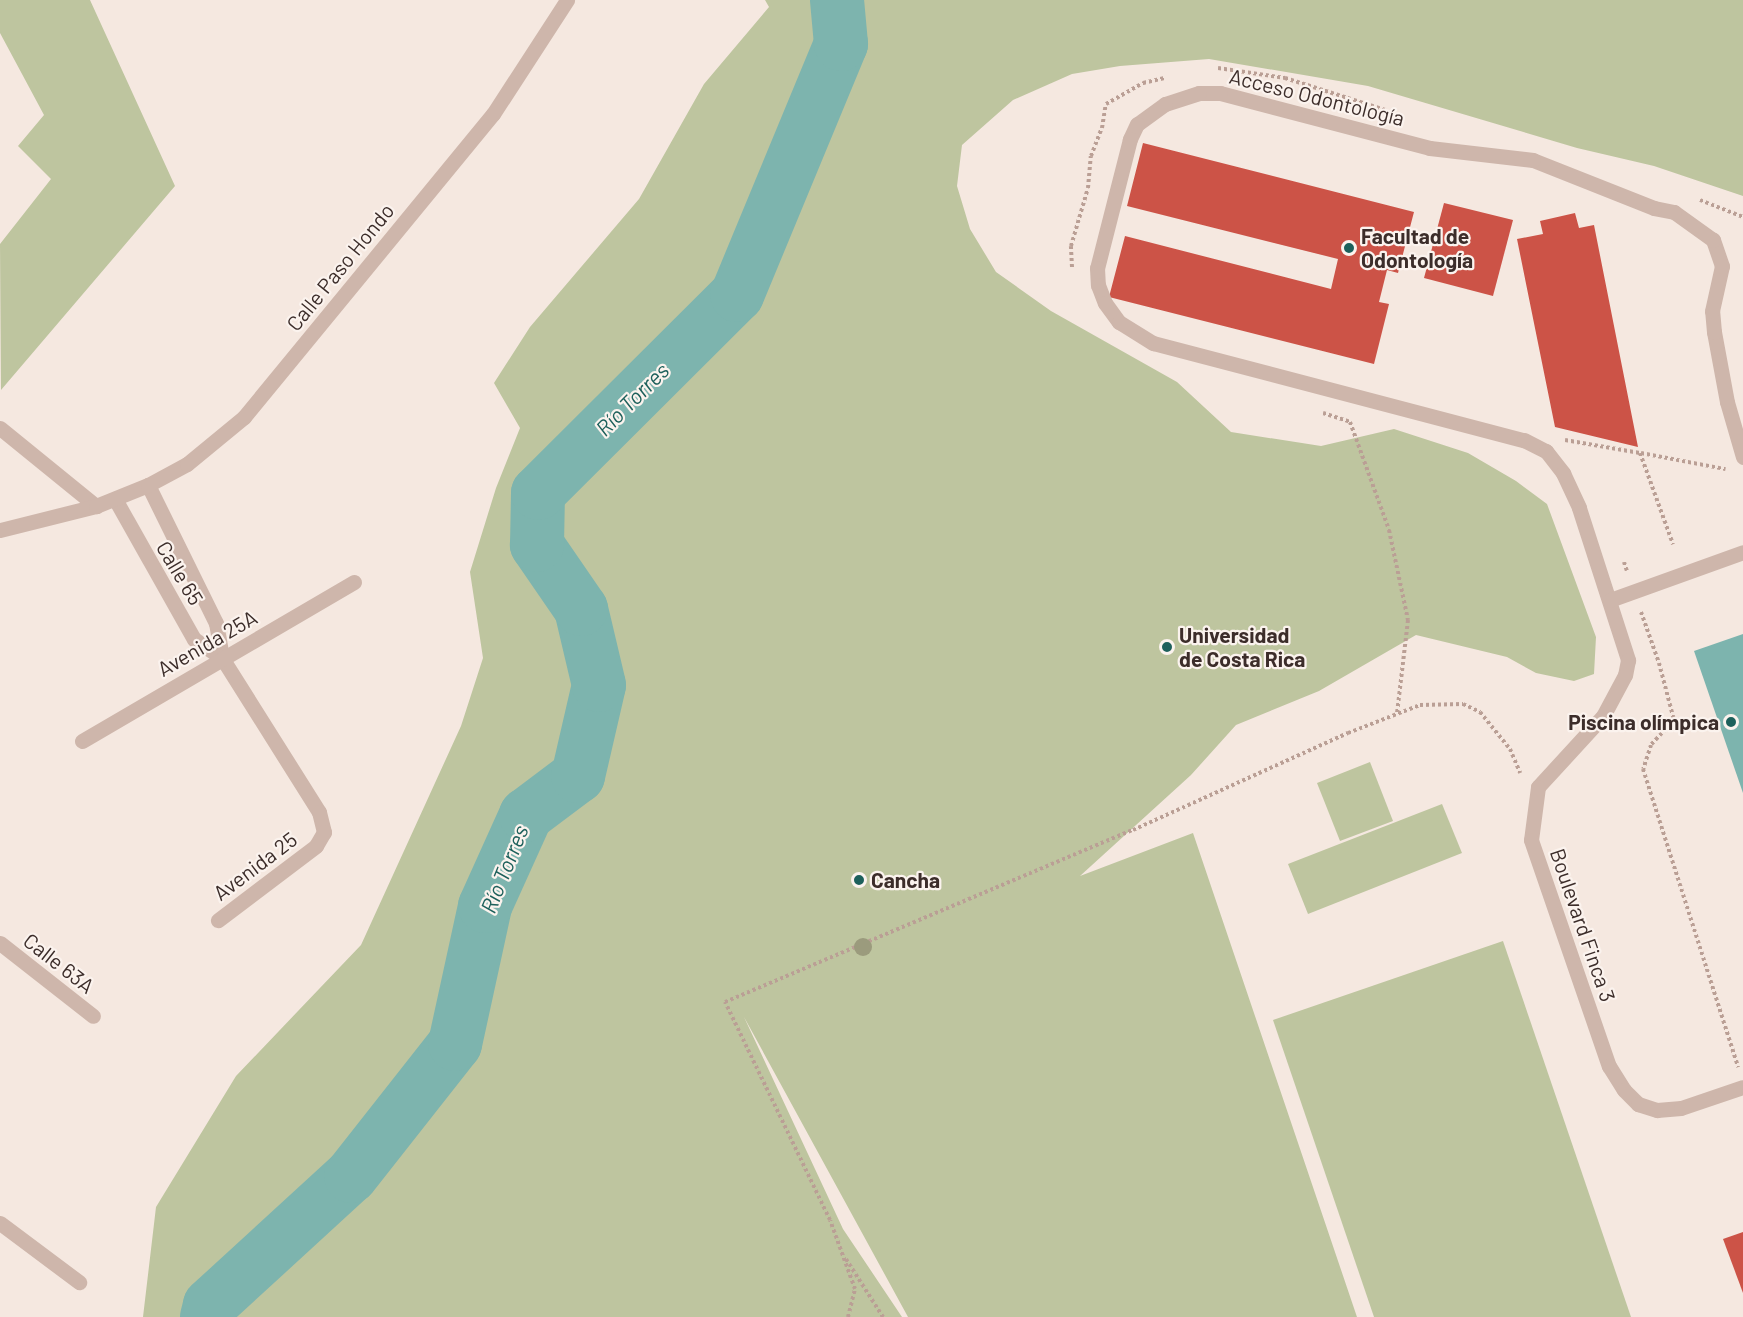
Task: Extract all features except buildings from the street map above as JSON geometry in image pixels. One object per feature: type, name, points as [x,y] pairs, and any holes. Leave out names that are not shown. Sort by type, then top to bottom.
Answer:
[{"type":"street","name":"Calle Paso Hondo","points":[[0,530],[96,506],[148,485],[187,464],[244,417],[493,114],[567,0]]},
{"type":"street","name":"Acceso Odontología","points":[[1546,451],[1504,433],[1153,343],[1119,322],[1105,303],[1098,285],[1097,268],[1130,139],[1137,124],[1165,104],[1199,93],[1220,93],[1430,148],[1533,160],[1654,208],[1674,212],[1713,240],[1722,266],[1712,311],[1714,332],[1727,402],[1743,457]]},
{"type":"street","points":[[0,428],[96,506]]},
{"type":"street","points":[[1546,451],[1563,473],[1579,508],[1610,600],[1743,552]]},
{"type":"street","name":"Calle 65","points":[[148,485],[216,623],[222,658]]},
{"type":"street","name":"Calle 65","points":[[115,499],[195,639],[222,658],[320,812]]},
{"type":"street","name":"Avenida 25A","points":[[82,741],[354,582]]},
{"type":"street","name":"Boulevard Finca 3","points":[[1610,600],[1628,660],[1625,675],[1603,716],[1538,788],[1531,840],[1610,1065],[1624,1090],[1638,1104],[1657,1110],[1681,1108],[1743,1087]]},
{"type":"street","name":"Avenida 25","points":[[218,920],[316,846],[324,832],[320,812]]},
{"type":"street","name":"Calle 63A","points":[[0,943],[93,1016]]},
{"type":"street","points":[[0,1223],[79,1282]]},
{"type":"path","points":[[1210,68],[1230,68],[1284,78],[1389,112]]},
{"type":"path","points":[[1073,275],[1071,246],[1088,188],[1091,156],[1102,128],[1106,104],[1143,83],[1166,77]]},
{"type":"path","points":[[1690,196],[1743,217]]},
{"type":"path","points":[[1319,412],[1350,422],[1389,530],[1408,620],[1397,714]]},
{"type":"path","points":[[1546,451],[1567,439],[1732,471]]},
{"type":"path","points":[[1640,453],[1673,544]]},
{"type":"path","points":[[1624,562],[1659,663],[1674,720],[1651,745],[1643,770],[1739,1071]]},
{"type":"path","points":[[848,1317],[855,1289],[830,1220],[725,1002],[1133,830],[1420,705],[1463,704],[1480,712],[1510,749],[1535,806]]},
{"type":"path","points":[[841,1250],[883,1317]]},
{"type":"green space","points":[[0,0],[90,0],[175,186],[1,390],[0,244],[51,179],[18,146],[44,115],[0,33]]},
{"type":"green space","name":"Universidad de Costa Rica","points":[[765,0],[1743,0],[1743,196],[1654,166],[1577,148],[1368,86],[1209,59],[1120,66],[1072,74],[1013,100],[962,145],[957,186],[970,229],[996,272],[1051,311],[1177,382],[1231,432],[1321,446],[1394,429],[1468,453],[1516,481],[1547,504],[1596,637],[1594,674],[1574,681],[1536,673],[1507,657],[1416,635],[1319,691],[1236,725],[1191,775],[1080,876],[1193,833],[1357,1317],[908,1317],[744,1017],[843,1229],[902,1317],[143,1317],[156,1207],[236,1076],[361,945],[461,726],[483,658],[470,572],[496,488],[520,428],[494,383],[530,327],[639,199],[704,84],[769,7]]},
{"type":"green space","points":[[1370,762],[1393,821],[1340,841],[1317,783]]},
{"type":"green space","points":[[1442,804],[1462,853],[1308,914],[1288,864]]},
{"type":"green space","points":[[1503,941],[1631,1317],[1374,1317],[1273,1020]]},
{"type":"water","name":"Piscina olímpica","points":[[1743,634],[1743,793],[1694,651]]},
{"type":"waterway","name":"Río Torres","points":[[207,1317],[210,1305],[351,1176],[455,1044],[485,906],[526,815],[578,776],[599,685],[581,609],[537,545],[538,493],[737,295],[841,44],[837,0]]},
{"type":"place","name":"Facultad de Odontología","points":[[1349,248]]},
{"type":"place","name":"Universidad de Costa Rica","points":[[1167,647]]},
{"type":"place","name":"Piscina olímpica","points":[[1731,722]]},
{"type":"place","name":"Cancha","points":[[859,880]]}]
